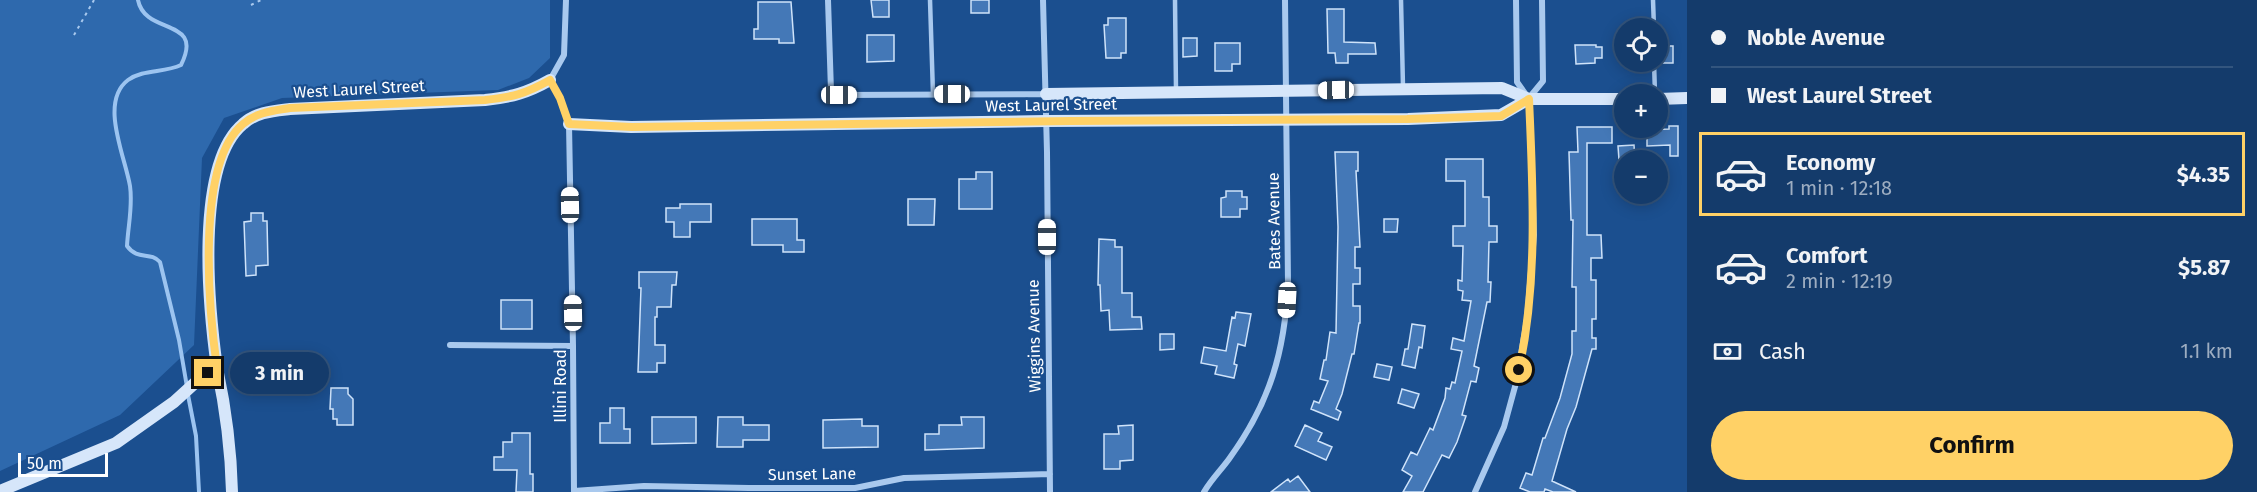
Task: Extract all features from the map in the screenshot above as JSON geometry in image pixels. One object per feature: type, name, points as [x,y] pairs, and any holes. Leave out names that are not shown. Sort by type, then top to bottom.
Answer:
[{"type":"street","points":[[550,80],[564,55],[566,0]]},
{"type":"street","name":"West Laurel Street","points":[[828,0],[831,91],[839,95],[1502,88],[1529,99],[1614,99]]},
{"type":"street","name":"Wiggins Avenue","points":[[1043,0],[1050,492]]},
{"type":"street","name":"Bates Avenue","points":[[1204,492],[1229,459],[1255,417],[1272,383],[1282,348],[1288,283],[1285,0]]},
{"type":"street","points":[[1476,492],[1504,428],[1518,374],[1527,319],[1534,235],[1529,99],[1517,82],[1516,0]]},
{"type":"street","points":[[1529,99],[1544,81],[1542,0]]},
{"type":"street","name":"Illini Road","points":[[550,80],[560,98],[569,124],[574,491]]},
{"type":"street","name":"West Laurel Street","points":[[231,492],[231,449],[227,414],[217,368],[211,314],[210,225],[213,186],[224,147],[243,124],[267,111],[513,97],[550,80]]},
{"type":"street","points":[[1668,99],[1687,98]]},
{"type":"street","name":"West Laurel Street","points":[[569,124],[632,127],[1407,119],[1501,116],[1529,99]]},
{"type":"street","points":[[450,345],[573,346]]},
{"type":"street","points":[[0,491],[116,443],[217,368]]},
{"type":"street","name":"Sunset Lane","points":[[574,491],[644,486],[855,488],[904,478],[1050,474]]},
{"type":"lane","points":[[930,0],[933,94]]},
{"type":"lane","points":[[1175,0],[1176,92]]},
{"type":"lane","points":[[1401,0],[1403,89]]},
{"type":"lane","points":[[1653,0],[1654,18]]},
{"type":"path","points":[[74,35],[94,0]]},
{"type":"path","points":[[251,5],[261,0]]},
{"type":"shaded area","points":[[0,0],[550,0],[550,58],[529,78],[498,90],[282,98],[224,118],[202,158],[194,345],[120,415],[0,471]]},
{"type":"building","points":[[871,0],[889,0],[889,17],[873,17]]},
{"type":"building","points":[[971,0],[989,0],[989,13],[971,13]]},
{"type":"building","points":[[758,2],[791,2],[794,43],[779,43],[779,39],[754,39],[754,29],[758,29]]},
{"type":"building","points":[[1327,9],[1344,9],[1344,42],[1375,43],[1376,54],[1348,54],[1348,63],[1336,63],[1335,53],[1328,53]]},
{"type":"building","points":[[1108,18],[1126,18],[1126,53],[1121,53],[1121,58],[1106,58],[1104,25],[1108,25]]},
{"type":"building","points":[[867,35],[894,35],[894,61],[867,62]]},
{"type":"building","points":[[1183,38],[1197,38],[1197,56],[1183,57]]},
{"type":"building","points":[[1215,43],[1240,43],[1240,64],[1232,64],[1232,71],[1215,71]]},
{"type":"building","points":[[1575,45],[1602,47],[1602,58],[1595,58],[1595,63],[1576,64]]},
{"type":"building","points":[[1668,46],[1673,46],[1673,63],[1668,63]]},
{"type":"building","points":[[1669,126],[1678,126],[1678,156],[1670,156],[1670,145],[1647,146],[1647,138],[1668,138]]},
{"type":"building","points":[[1577,127],[1612,127],[1612,143],[1587,143],[1587,235],[1601,235],[1602,258],[1591,258],[1591,280],[1596,280],[1596,319],[1592,319],[1592,338],[1596,338],[1596,349],[1592,349],[1552,481],[1576,492],[1553,492],[1545,489],[1544,492],[1530,492],[1520,488],[1526,473],[1532,475],[1543,438],[1545,438],[1560,398],[1572,354],[1572,331],[1576,331],[1576,287],[1572,287],[1573,220],[1571,220],[1569,152],[1578,152]]},
{"type":"building","points":[[1634,145],[1634,150],[1618,150],[1618,146]]},
{"type":"building","points":[[1335,152],[1358,152],[1358,171],[1356,171],[1360,247],[1355,247],[1355,268],[1360,268],[1360,284],[1353,284],[1353,306],[1360,306],[1360,323],[1354,354],[1352,354],[1336,409],[1341,412],[1338,420],[1311,409],[1314,401],[1319,403],[1328,381],[1320,379],[1324,360],[1326,360],[1330,332],[1336,333],[1338,227]]},
{"type":"building","points":[[1446,159],[1483,159],[1483,197],[1489,197],[1489,226],[1497,226],[1497,242],[1489,242],[1490,302],[1487,302],[1474,366],[1479,368],[1476,382],[1471,381],[1462,415],[1466,416],[1457,442],[1449,458],[1442,455],[1423,492],[1403,492],[1412,476],[1402,470],[1411,452],[1417,455],[1430,428],[1433,430],[1445,398],[1446,388],[1450,389],[1452,382],[1455,383],[1462,351],[1451,349],[1453,338],[1464,341],[1471,301],[1462,300],[1463,291],[1458,290],[1458,280],[1462,281],[1463,246],[1453,246],[1453,226],[1465,226],[1465,181],[1446,181]]},
{"type":"building","points":[[976,172],[992,172],[992,209],[959,209],[959,179],[976,179]]},
{"type":"building","points":[[1226,191],[1242,191],[1242,197],[1247,197],[1247,209],[1240,209],[1240,217],[1221,217],[1221,198],[1226,197]]},
{"type":"building","points":[[908,199],[935,199],[934,225],[908,225]]},
{"type":"building","points":[[680,204],[711,204],[711,222],[690,222],[690,237],[674,237],[674,222],[666,222],[666,208],[680,208]]},
{"type":"building","points":[[251,213],[263,213],[263,221],[267,221],[268,265],[256,266],[256,275],[246,276],[244,222],[251,221]]},
{"type":"building","points":[[752,219],[797,219],[797,240],[804,240],[804,252],[783,252],[783,245],[752,245]]},
{"type":"building","points":[[1384,219],[1398,219],[1397,232],[1384,232]]},
{"type":"building","points":[[1099,239],[1115,240],[1115,247],[1122,247],[1122,293],[1132,293],[1132,317],[1141,317],[1142,329],[1110,330],[1109,310],[1101,311],[1100,285],[1098,285]]},
{"type":"building","points":[[639,272],[677,272],[676,285],[672,285],[671,307],[657,307],[657,317],[655,317],[655,345],[665,345],[665,363],[657,363],[657,372],[638,372],[641,288],[639,288]]},
{"type":"building","points":[[501,300],[532,300],[532,329],[501,329]]},
{"type":"building","points":[[1236,312],[1251,314],[1245,346],[1238,344],[1234,378],[1215,374],[1217,366],[1201,363],[1204,347],[1226,351],[1232,317],[1235,318]]},
{"type":"building","points":[[1412,324],[1425,326],[1422,348],[1419,347],[1415,368],[1402,365],[1405,349],[1408,349]]},
{"type":"building","points":[[1160,334],[1174,334],[1174,349],[1160,350]]},
{"type":"building","points":[[1377,364],[1392,367],[1389,380],[1374,377]]},
{"type":"building","points":[[331,388],[348,388],[348,394],[353,399],[353,425],[337,425],[337,419],[333,419],[333,409],[330,409]]},
{"type":"building","points":[[1402,389],[1419,394],[1414,408],[1398,403]]},
{"type":"building","points":[[610,408],[624,408],[624,429],[630,429],[630,443],[600,443],[600,423],[610,423]]},
{"type":"building","points":[[652,417],[696,417],[696,443],[652,444]]},
{"type":"building","points":[[718,417],[743,417],[743,425],[769,425],[769,440],[743,440],[743,447],[717,447]]},
{"type":"building","points":[[961,417],[984,417],[984,448],[925,450],[925,434],[939,434],[939,425],[962,425]]},
{"type":"building","points":[[862,419],[862,426],[878,426],[878,447],[823,448],[823,420]]},
{"type":"building","points":[[1133,425],[1133,460],[1120,461],[1120,469],[1104,469],[1104,434],[1119,434],[1118,426]]},
{"type":"building","points":[[1305,425],[1322,433],[1318,441],[1332,447],[1326,460],[1295,446]]},
{"type":"building","points":[[512,433],[530,433],[530,474],[533,474],[533,492],[516,492],[517,470],[494,470],[494,457],[503,457],[503,442],[512,442]]},
{"type":"building","points":[[1298,476],[1310,492],[1271,492],[1288,479],[1290,482]]},
{"type":"waterway","points":[[138,0],[143,11],[151,19],[180,33],[185,40],[186,50],[181,65],[140,74],[128,80],[120,90],[115,102],[116,130],[131,194],[127,246],[135,253],[152,257],[160,262],[179,340],[187,387]]},
{"type":"waterway","points":[[188,395],[196,436],[199,492]]},
{"type":"route","points":[[208,373],[217,368],[211,324],[210,225],[213,186],[224,147],[243,124],[267,111],[290,108],[513,97],[550,80],[560,98],[569,124],[632,127],[1407,119],[1501,116],[1529,99],[1534,235],[1527,319],[1519,370]]}]
